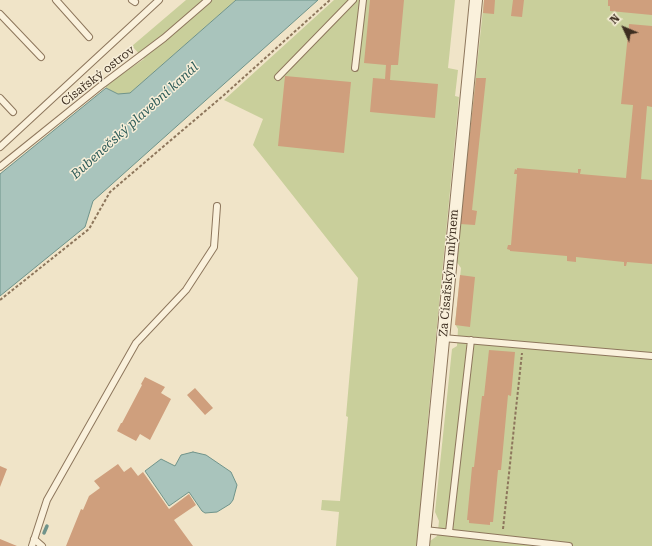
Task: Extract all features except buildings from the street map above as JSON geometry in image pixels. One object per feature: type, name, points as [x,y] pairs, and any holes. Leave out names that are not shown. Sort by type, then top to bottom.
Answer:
[{"type":"street","name":"Za Císařským mlýnem","points":[[423,546],[476,0]]},
{"type":"lane","points":[[56,0],[89,37]]},
{"type":"lane","name":"Císařský ostrov","points":[[0,147],[159,0]]},
{"type":"lane","name":"Císařský ostrov","points":[[0,167],[103,84],[164,38],[208,0]]},
{"type":"lane","points":[[278,77],[353,0]]},
{"type":"lane","points":[[355,68],[363,0]]},
{"type":"lane","points":[[0,14],[41,57]]},
{"type":"lane","points":[[0,98],[13,112]]},
{"type":"lane","points":[[32,546],[47,500],[136,343],[186,290],[214,247],[217,206]]},
{"type":"lane","points":[[443,338],[652,356]]},
{"type":"lane","points":[[449,532],[471,340]]},
{"type":"lane","points":[[425,530],[569,546]]},
{"type":"lane","points":[[34,539],[42,546]]},
{"type":"path","points":[[0,300],[89,229],[110,192],[330,0]]},
{"type":"path","points":[[502,538],[523,345]]},
{"type":"green space","points":[[186,0],[236,0],[129,94],[118,94],[106,88],[107,84],[144,59],[132,46]]},
{"type":"green space","points":[[334,0],[455,0],[448,68],[458,70],[455,96],[459,97],[427,430],[425,474],[417,546],[336,546],[339,512],[321,510],[322,500],[340,501],[348,417],[346,416],[358,278],[253,145],[263,119],[224,100]]},
{"type":"green space","points":[[484,0],[652,0],[652,546],[430,546],[430,541],[437,536],[438,531],[439,521],[435,512],[452,349],[457,346],[458,329],[455,324],[461,268],[456,261]]},
{"type":"water","name":"Bubenečský plavební kanál","points":[[236,0],[318,0],[93,201],[85,227],[0,296],[0,174],[106,88],[118,94],[130,93]]},
{"type":"water","points":[[193,452],[206,455],[231,472],[237,485],[233,500],[230,504],[217,512],[205,513],[202,511],[189,492],[169,506],[145,471],[161,459],[175,466],[181,455]]},
{"type":"waterway","points":[[44,533],[47,526]]}]
